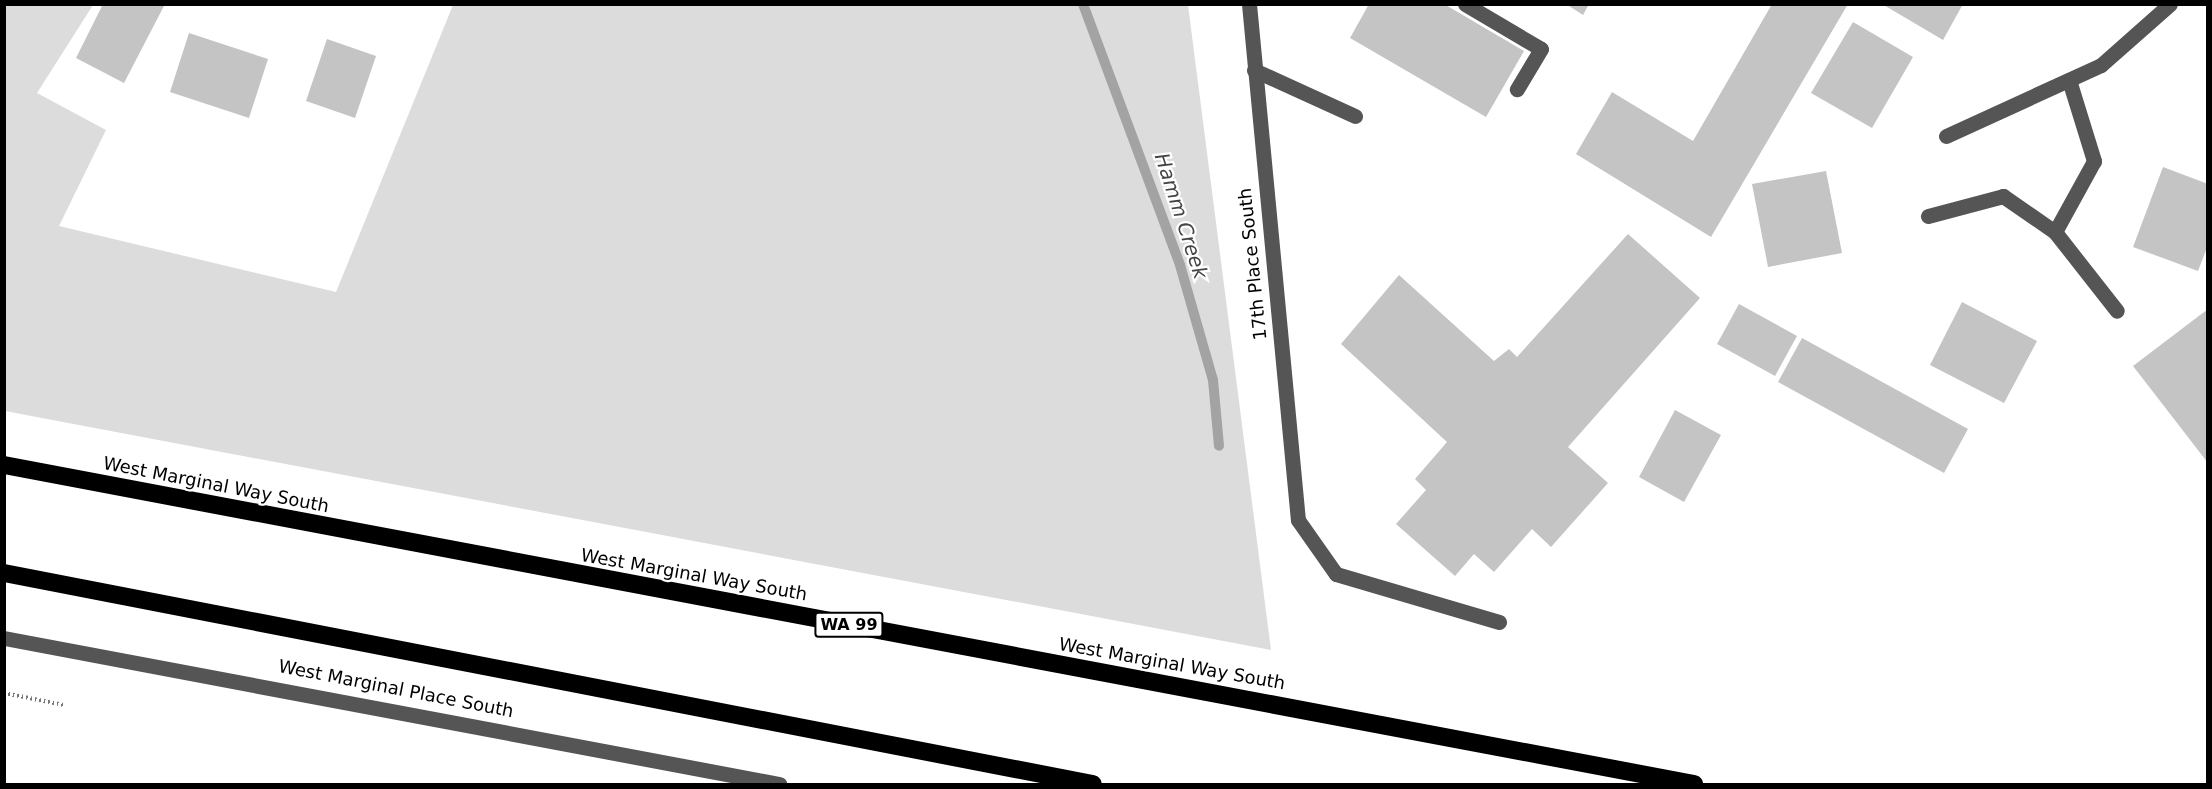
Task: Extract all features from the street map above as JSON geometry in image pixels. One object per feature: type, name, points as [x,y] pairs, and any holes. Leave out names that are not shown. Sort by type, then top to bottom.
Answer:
[{"type":"highway","name":"West Marginal Way South","points":[[4,465],[1694,784]]},
{"type":"highway","points":[[4,573],[1093,784]]},
{"type":"street","name":"17th Place South","points":[[1249,4],[1298,520],[1336,574],[1499,622]]},
{"type":"street","points":[[1465,4],[1541,49],[1517,89]]},
{"type":"street","points":[[1946,136],[2101,65],[2170,4]]},
{"type":"street","points":[[1254,70],[1354,116]]},
{"type":"street","points":[[2055,232],[2094,161],[2069,80]]},
{"type":"street","points":[[1928,216],[2003,196],[2055,232],[2117,311]]},
{"type":"street","name":"West Marginal Place South","points":[[4,638],[779,784]]},
{"type":"path","points":[[4,693],[64,705]]},
{"type":"shaded area","points":[[4,5],[93,5],[37,93],[106,130],[59,226],[336,292],[453,5],[1188,5],[1271,650],[5,411]]},
{"type":"building","points":[[103,4],[165,4],[124,83],[76,58]]},
{"type":"building","points":[[1369,4],[1444,4],[1524,51],[1486,117],[1350,38]]},
{"type":"building","points":[[1566,4],[1589,4],[1583,15]]},
{"type":"building","points":[[1772,4],[1848,4],[1711,237],[1576,154],[1612,92],[1693,141]]},
{"type":"building","points":[[1882,4],[1963,4],[1943,40]]},
{"type":"building","points":[[1853,22],[1913,57],[1872,128],[1811,93]]},
{"type":"building","points":[[189,33],[268,59],[249,118],[170,92]]},
{"type":"building","points":[[327,39],[376,56],[355,118],[306,101]]},
{"type":"building","points":[[2163,167],[2208,184],[2208,245],[2198,271],[2133,247]]},
{"type":"building","points":[[1826,171],[1842,253],[1768,267],[1752,184]]},
{"type":"building","points":[[1628,234],[1700,298],[1568,447],[1608,483],[1551,547],[1532,529],[1494,572],[1474,554],[1455,576],[1396,524],[1426,490],[1415,479],[1447,442],[1341,344],[1399,275],[1494,361],[1509,349],[1517,357]]},
{"type":"building","points":[[1962,302],[2037,341],[2004,403],[1930,365]]},
{"type":"building","points":[[1739,304],[1797,336],[1775,376],[1717,344]]},
{"type":"building","points":[[2208,309],[2208,463],[2133,366]]},
{"type":"building","points":[[1802,338],[1968,429],[1944,473],[1778,382]]},
{"type":"building","points":[[1675,410],[1721,435],[1684,502],[1639,477]]},
{"type":"waterway","name":"Hamm Creek","points":[[1083,4],[1180,265],[1213,380],[1219,446]]}]
